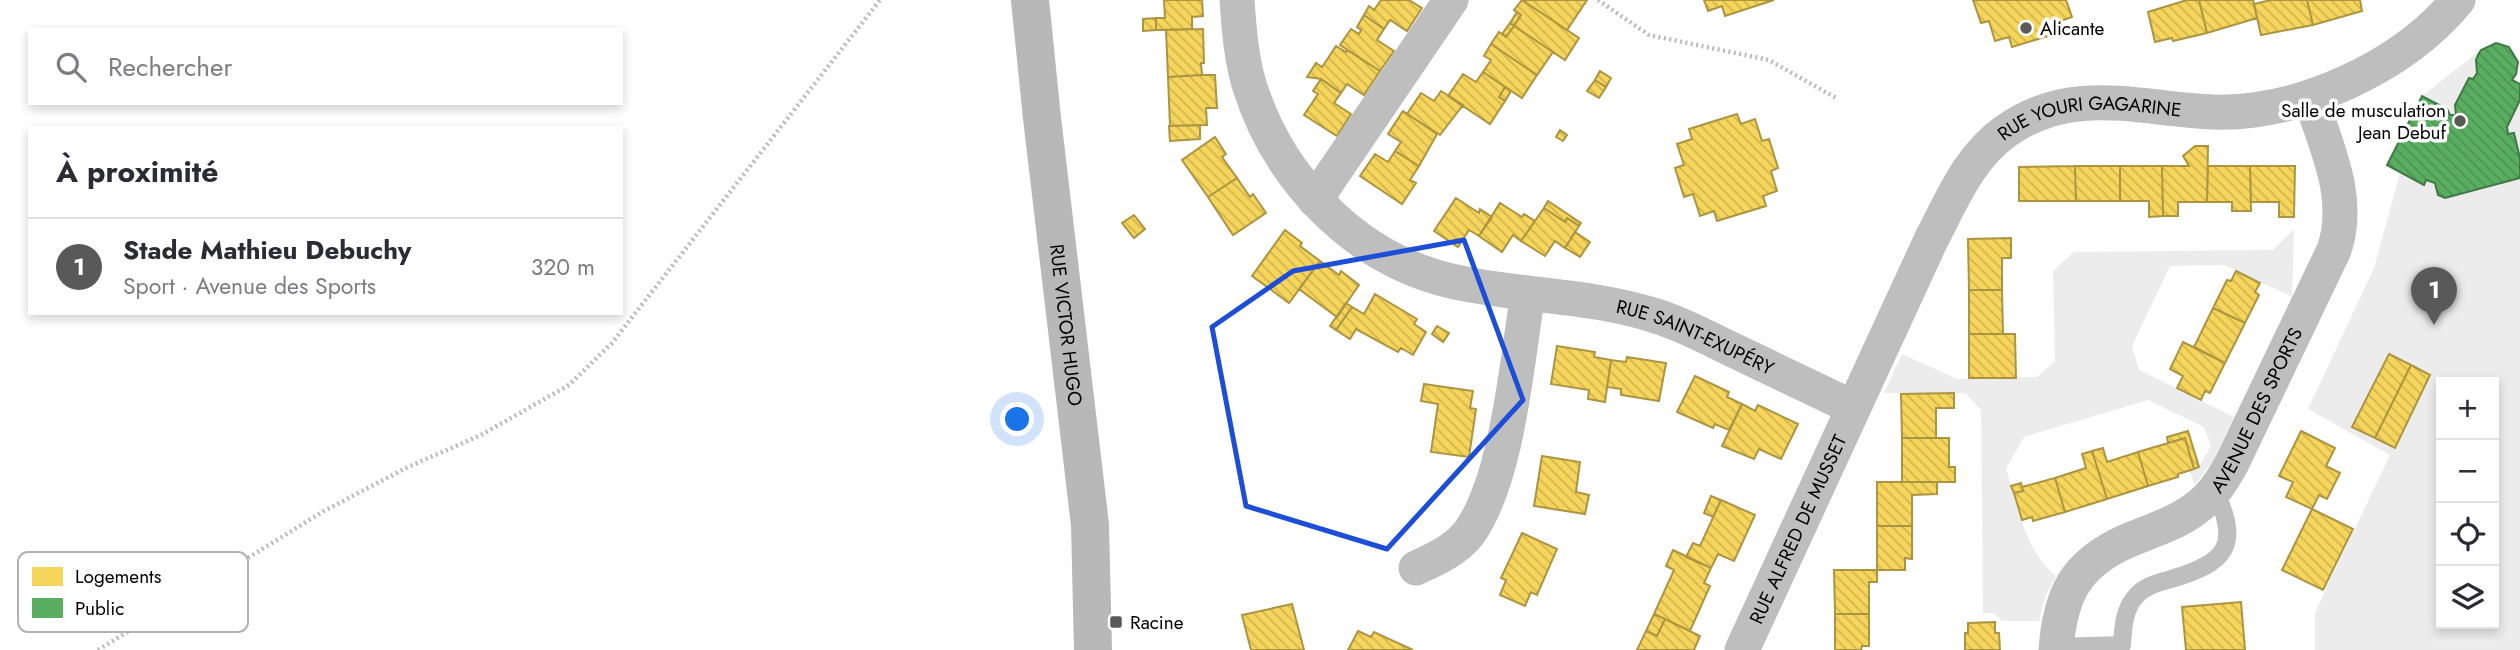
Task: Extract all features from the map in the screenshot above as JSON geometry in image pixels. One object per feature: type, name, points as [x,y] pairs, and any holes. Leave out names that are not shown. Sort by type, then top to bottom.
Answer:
[{"type":"main road","name":"RUE VICTOR HUGO","points":[[1030,0],[1090,525],[1093,650]]},
{"type":"street","name":"RUE SAINT-EXUPÉRY","points":[[1237,0],[1242,51],[1249,83],[1263,118],[1289,167],[1315,200],[1352,232],[1405,264],[1445,279],[1598,302],[1662,318],[1853,407]]},
{"type":"street","points":[[1315,200],[1451,0]]},
{"type":"street","name":"RUE YOURI GAGARINE","points":[[1853,407],[1964,175],[1975,160],[2004,132],[2040,113],[2085,102],[2117,101],[2177,110],[2217,112],[2264,108],[2310,97],[2342,85],[2386,61],[2439,20],[2458,0]]},
{"type":"street","name":"AVENUE DES SPORTS","points":[[2056,649],[2065,596],[2083,570],[2111,549],[2195,510],[2215,491],[2232,463],[2337,243],[2341,212],[2339,189],[2310,97]]},
{"type":"street","points":[[1416,568],[1441,556],[1469,533],[1491,487],[1501,452],[1528,293]]},
{"type":"street","name":"RUE ALFRED DE MUSSET","points":[[1742,650],[1853,407]]},
{"type":"lane","points":[[2056,649],[2130,647],[2123,623],[2135,596],[2145,587],[2208,567],[2224,547],[2229,529],[2215,491]]},
{"type":"path","points":[[248,558],[324,511],[408,467],[481,435],[569,386],[612,343],[880,0]]},
{"type":"path","points":[[1598,0],[1649,35],[1769,60],[1836,99]]},
{"type":"path","points":[[98,650],[127,632]]},
{"type":"highlighted area","points":[[1464,240],[1523,400],[1387,549],[1246,506],[1212,327],[1293,271]]},
{"type":"shaded area","points":[[2496,43],[2508,47],[2515,56],[2516,68],[2512,80],[2520,84],[2520,650],[2315,650],[2315,612],[2390,455],[2308,409],[2374,268],[2400,173],[2387,165],[2422,96],[2481,50]]},
{"type":"shaded area","points":[[2294,229],[2292,297],[2224,265],[2170,266],[2132,346],[2139,370],[2234,417],[2214,459],[2195,485],[2189,470],[2199,467],[2211,446],[2204,427],[2148,400],[2024,437],[2006,469],[2029,540],[2045,565],[2056,576],[2045,597],[2039,621],[2001,621],[1992,613],[1983,613],[1981,410],[1965,393],[1884,393],[1902,354],[1957,379],[2037,377],[2055,361],[2053,271],[2074,252],[2273,250]]},
{"type":"building: Logements","points":[[1164,0],[1202,0],[1203,16],[1192,17],[1192,29],[1156,30],[1156,18],[1165,18]]},
{"type":"building: Logements","points":[[1381,0],[1409,0],[1422,8],[1407,31],[1390,20],[1384,29],[1364,15],[1369,6],[1374,10]]},
{"type":"building: Logements","points":[[1522,0],[1579,38],[1565,60],[1514,26],[1521,15],[1514,10]]},
{"type":"building: Logements","points":[[1522,0],[1587,0],[1567,30]]},
{"type":"building: Logements","points":[[1704,0],[1774,0],[1725,16],[1722,6],[1708,11]]},
{"type":"building: Logements","name":"Alicante","points":[[1973,0],[2066,0],[2072,17],[2058,22],[2061,32],[2012,47],[2009,37],[1995,41],[1989,21],[1981,23]]},
{"type":"building: Logements","points":[[2187,0],[2199,0],[2207,33],[2155,42],[2148,12]]},
{"type":"building: Logements","points":[[2199,0],[2253,0],[2257,18],[2207,33]]},
{"type":"building: Logements","points":[[2271,0],[2307,0],[2313,25],[2261,35],[2254,4]]},
{"type":"building: Logements","points":[[2307,0],[2360,0],[2362,11],[2313,25]]},
{"type":"building: Logements","points":[[1517,12],[1521,15],[1514,26],[1510,23]]},
{"type":"building: Logements","points":[[1364,15],[1384,29],[1377,40],[1394,51],[1380,71],[1340,45],[1351,29],[1359,34],[1361,30],[1357,27]]},
{"type":"building: Logements","points":[[1156,18],[1156,30],[1143,31],[1143,19]]},
{"type":"building: Logements","points":[[1510,23],[1514,26],[1506,37],[1502,34]]},
{"type":"building: Logements","points":[[1514,26],[1553,52],[1537,75],[1491,44],[1499,32],[1506,37]]},
{"type":"building: Logements","points":[[1203,29],[1202,75],[1168,77],[1166,30]]},
{"type":"building: Logements","points":[[1491,44],[1537,75],[1522,98],[1483,72],[1491,60],[1484,56]]},
{"type":"building: Logements","points":[[1336,46],[1380,71],[1364,95],[1347,84],[1341,93],[1321,79],[1307,77],[1316,63],[1322,67]]},
{"type":"building: Logements","points":[[1600,71],[1611,78],[1606,87],[1595,80]]},
{"type":"building: Logements","points":[[1483,72],[1505,87],[1499,97],[1505,101],[1490,124],[1448,96],[1463,74],[1476,82]]},
{"type":"building: Logements","points":[[1215,75],[1217,108],[1206,108],[1207,125],[1170,126],[1168,77]]},
{"type":"building: Logements","points":[[1321,79],[1341,93],[1334,103],[1351,114],[1337,136],[1304,115],[1318,94],[1313,91]]},
{"type":"building: Logements","points":[[1595,80],[1606,87],[1599,98],[1587,91]]},
{"type":"building: Logements","points":[[1505,87],[1511,91],[1505,101],[1499,97]]},
{"type":"building: Logements","points":[[1441,91],[1463,105],[1440,135],[1407,114],[1421,93],[1434,101]]},
{"type":"building: Logements","points":[[1403,111],[1437,134],[1419,166],[1395,151],[1401,142],[1388,134]]},
{"type":"building: Logements","points":[[1737,114],[1741,124],[1755,119],[1762,141],[1769,139],[1778,168],[1771,171],[1777,191],[1763,196],[1766,206],[1717,221],[1714,211],[1700,216],[1693,194],[1684,197],[1675,168],[1684,165],[1677,144],[1692,139],[1689,129]]},
{"type":"building: Logements","points":[[1200,125],[1200,139],[1170,141],[1169,126]]},
{"type":"building: Logements","points":[[1560,130],[1567,135],[1563,141],[1556,137]]},
{"type":"building: Logements","points":[[1215,137],[1226,154],[1222,157],[1237,178],[1208,197],[1182,160]]},
{"type":"building: Logements","points":[[2195,146],[2208,146],[2207,202],[2178,202],[2178,216],[2163,216],[2162,166],[2189,166],[2183,156]]},
{"type":"building: Logements","points":[[1395,151],[1419,166],[1410,180],[1416,183],[1402,204],[1360,176],[1375,154],[1388,162]]},
{"type":"building: Logements","points":[[2075,166],[2076,201],[2019,201],[2019,167]]},
{"type":"building: Logements","points":[[2075,166],[2120,166],[2120,201],[2076,201]]},
{"type":"building: Logements","points":[[2120,166],[2162,166],[2163,216],[2149,217],[2149,201],[2120,201]]},
{"type":"building: Logements","points":[[2208,166],[2250,166],[2251,211],[2232,211],[2232,202],[2207,202]]},
{"type":"building: Logements","points":[[2250,166],[2295,166],[2294,217],[2279,217],[2279,202],[2251,202]]},
{"type":"building: Logements","points":[[1237,178],[1250,197],[1253,194],[1266,213],[1233,235],[1208,197]]},
{"type":"building: Logements","points":[[1456,198],[1479,213],[1480,209],[1492,217],[1479,236],[1469,230],[1458,247],[1434,231]]},
{"type":"building: Logements","points":[[1548,201],[1581,223],[1579,226],[1567,218],[1565,222],[1544,208]]},
{"type":"building: Logements","points":[[1500,203],[1522,217],[1524,214],[1535,221],[1521,241],[1513,235],[1502,252],[1479,236]]},
{"type":"building: Logements","points":[[1544,208],[1565,222],[1567,218],[1579,226],[1565,248],[1555,241],[1545,256],[1521,241]]},
{"type":"building: Logements","points":[[1134,215],[1145,229],[1134,238],[1122,223]]},
{"type":"building: Logements","points":[[1285,230],[1320,261],[1289,303],[1252,276]]},
{"type":"building: Logements","points":[[1575,232],[1590,242],[1580,257],[1565,248]]},
{"type":"building: Logements","points":[[2011,238],[2011,258],[2002,258],[2002,290],[1969,290],[1968,239]]},
{"type":"building: Logements","points":[[1320,261],[1339,275],[1341,271],[1359,285],[1337,317],[1299,289]]},
{"type":"building: Logements","points":[[2236,271],[2260,283],[2255,292],[2259,295],[2245,323],[2213,308],[2227,280],[2231,281]]},
{"type":"building: Logements","points":[[1969,290],[2002,290],[2003,334],[1969,334]]},
{"type":"building: Logements","points":[[1375,294],[1417,319],[1414,324],[1426,332],[1413,355],[1401,348],[1398,352],[1356,329],[1350,339],[1336,330],[1352,307],[1364,314]]},
{"type":"building: Logements","points":[[1346,303],[1352,307],[1336,330],[1330,326]]},
{"type":"building: Logements","points":[[2213,308],[2245,323],[2225,363],[2194,347]]},
{"type":"building: Logements","points":[[1437,326],[1449,333],[1443,342],[1432,334]]},
{"type":"building: Logements","points":[[1969,334],[2015,334],[2016,378],[1969,378]]},
{"type":"building: Logements","points":[[2183,342],[2225,363],[2210,393],[2205,391],[2201,400],[2177,388],[2183,376],[2170,369]]},
{"type":"building: Logements","points":[[1557,346],[1595,352],[1594,357],[1611,360],[1605,402],[1588,399],[1589,390],[1551,384]]},
{"type":"building: Logements","points":[[2389,354],[2411,365],[2375,438],[2352,427]]},
{"type":"building: Logements","points":[[1627,357],[1666,363],[1659,401],[1621,395],[1621,389],[1607,387],[1611,360],[1626,362]]},
{"type":"building: Logements","points":[[2411,365],[2430,375],[2395,448],[2375,438]]},
{"type":"building: Logements","points":[[1695,376],[1729,392],[1727,397],[1742,404],[1729,430],[1715,424],[1713,428],[1677,412]]},
{"type":"building: Logements","points":[[1424,384],[1473,391],[1470,408],[1476,409],[1469,457],[1431,452],[1438,404],[1421,401]]},
{"type":"building: Logements","points":[[1954,393],[1954,408],[1936,408],[1936,438],[1902,438],[1901,394]]},
{"type":"building: Logements","points":[[1742,404],[1755,411],[1758,405],[1798,424],[1781,459],[1759,449],[1754,459],[1722,446]]},
{"type":"building: Logements","points":[[2188,431],[2199,467],[2194,469],[2185,438],[2168,443],[2167,437]]},
{"type":"building: Logements","points":[[2301,431],[2335,448],[2326,466],[2340,473],[2327,499],[2319,495],[2312,509],[2286,497],[2293,482],[2279,476]]},
{"type":"building: Logements","points":[[1902,438],[1949,438],[1949,467],[1955,467],[1955,482],[1902,482]]},
{"type":"building: Logements","points":[[2185,438],[2194,469],[2148,486],[2138,452]]},
{"type":"building: Logements","points":[[2103,448],[2107,462],[2138,452],[2148,486],[2107,499],[2092,451]]},
{"type":"building: Logements","points":[[2092,451],[2107,499],[2065,512],[2055,478],[2086,468],[2082,454]]},
{"type":"building: Logements","points":[[1542,456],[1580,462],[1576,492],[1589,495],[1585,514],[1534,506]]},
{"type":"building: Logements","points":[[2055,478],[2065,512],[2033,521],[2032,517],[2022,520],[2014,493],[2023,491],[2022,487]]},
{"type":"building: Logements","points":[[1877,482],[1937,482],[1937,494],[1912,495],[1912,526],[1877,526]]},
{"type":"building: Logements","points":[[2021,483],[2023,491],[2014,493],[2011,486]]},
{"type":"building: Logements","points":[[1711,496],[1721,500],[1713,517],[1704,513]]},
{"type":"building: Logements","points":[[1721,500],[1755,515],[1734,561],[1718,554],[1711,568],[1686,557],[1693,543],[1700,546]]},
{"type":"building: Logements","points":[[2312,509],[2353,529],[2323,590],[2282,570]]},
{"type":"building: Logements","points":[[1877,526],[1912,526],[1912,559],[1905,558],[1905,570],[1877,570]]},
{"type":"building: Logements","points":[[1522,533],[1557,549],[1537,595],[1531,592],[1525,606],[1500,595],[1506,580],[1501,578]]},
{"type":"building: Logements","points":[[1673,550],[1711,568],[1704,583],[1710,586],[1690,631],[1654,614],[1674,570],[1666,566]]},
{"type":"building: Logements","points":[[1834,570],[1877,570],[1877,582],[1869,582],[1869,614],[1835,614]]},
{"type":"building: Logements","points":[[2241,602],[2245,650],[2186,650],[2182,607]]},
{"type":"building: Logements","points":[[1292,604],[1304,650],[1251,650],[1242,615]]},
{"type":"building: Logements","points":[[1654,614],[1665,619],[1657,636],[1646,631]]},
{"type":"building: Logements","points":[[1835,614],[1869,614],[1869,646],[1862,646],[1861,650],[1835,650]]},
{"type":"building: Logements","points":[[1665,619],[1700,636],[1694,650],[1637,650],[1646,631],[1657,636]]},
{"type":"building: Logements","points":[[1995,622],[2000,650],[1965,650],[1968,623]]},
{"type":"building: Logements","points":[[1358,631],[1371,637],[1374,632],[1413,650],[1348,650]]},
{"type":"building: Public","name":"Salle de musculation Jean Debuf","points":[[2496,43],[2509,47],[2518,62],[2512,80],[2520,84],[2520,100],[2507,127],[2508,134],[2514,133],[2520,158],[2520,178],[2445,198],[2438,195],[2435,183],[2426,180],[2424,185],[2387,165],[2422,96],[2447,109],[2450,115],[2456,115],[2455,105],[2469,78],[2473,79],[2477,73],[2478,55],[2481,50]]},
{"type":"place","name":"Alicante","points":[[2026,28]]},
{"type":"place","name":"Salle de musculation Jean Debuf","points":[[2460,121]]},
{"type":"place","name":"Stade Mathieu Debuchy","points":[[2434,325]]},
{"type":"place","name":"Racine","points":[[1116,622]]}]
